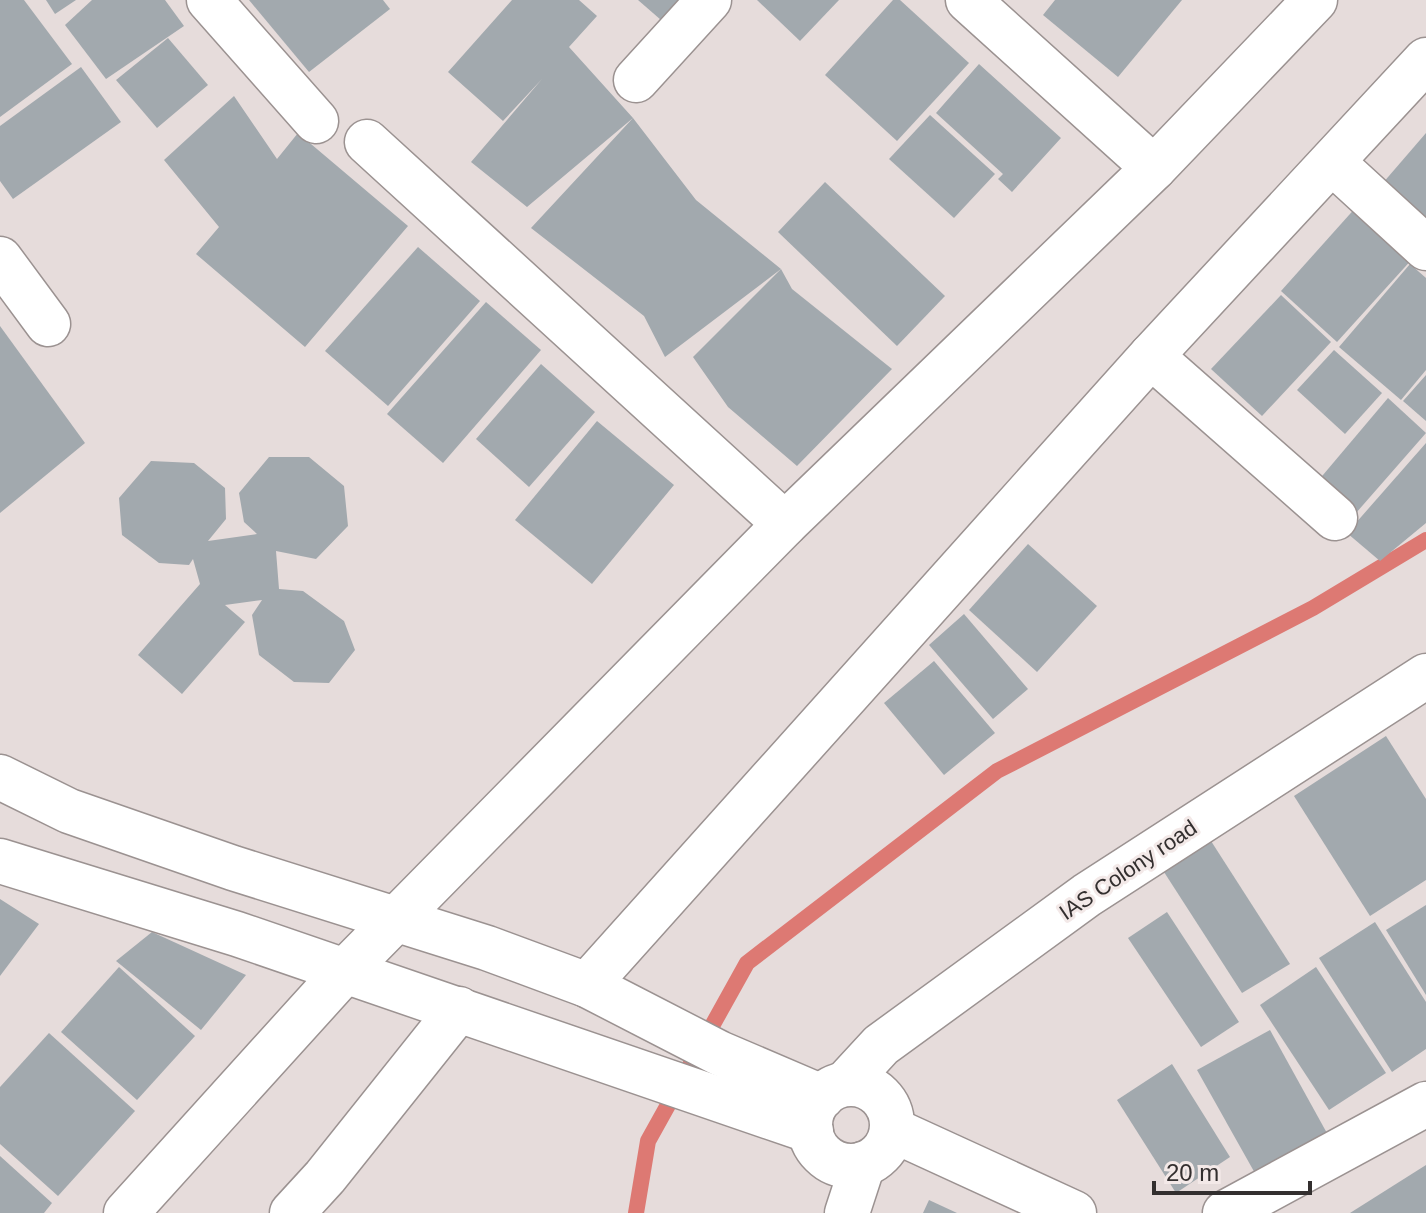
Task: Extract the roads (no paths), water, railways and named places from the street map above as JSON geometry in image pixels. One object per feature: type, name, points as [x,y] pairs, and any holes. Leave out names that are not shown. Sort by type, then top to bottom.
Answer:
[{"type":"street","points":[[209,0],[316,121]]},
{"type":"street","points":[[636,80],[709,0]]},
{"type":"street","points":[[968,0],[1154,168]]},
{"type":"street","points":[[126,1213],[345,971],[785,524],[1154,168],[1315,0]]},
{"type":"street","points":[[587,985],[1151,356],[1426,60]]},
{"type":"street","points":[[367,142],[785,524]]},
{"type":"street","points":[[1332,162],[1426,248]]},
{"type":"street","points":[[0,259],[48,324]]},
{"type":"street","points":[[1151,356],[1335,518]]},
{"type":"street","name":"IAS Colony road","points":[[826,1104],[881,1045],[1087,895],[1426,676]]},
{"type":"street","points":[[0,777],[69,811],[587,985],[826,1104]]},
{"type":"street","points":[[0,861],[345,971],[703,1094],[826,1104],[858,1084],[880,1096],[888,1105],[893,1130],[881,1154],[863,1164],[841,1165],[828,1160],[818,1150],[826,1104]]},
{"type":"street","points":[[292,1213],[325,1177],[459,1009]]},
{"type":"street","points":[[1225,1213],[1426,1104]]},
{"type":"street","points":[[893,1130],[1074,1213]]},
{"type":"street","points":[[847,1213],[863,1164]]},
{"type":"waterway","points":[[636,1213],[648,1141],[747,963],[997,771],[1313,608],[1426,540]]}]
